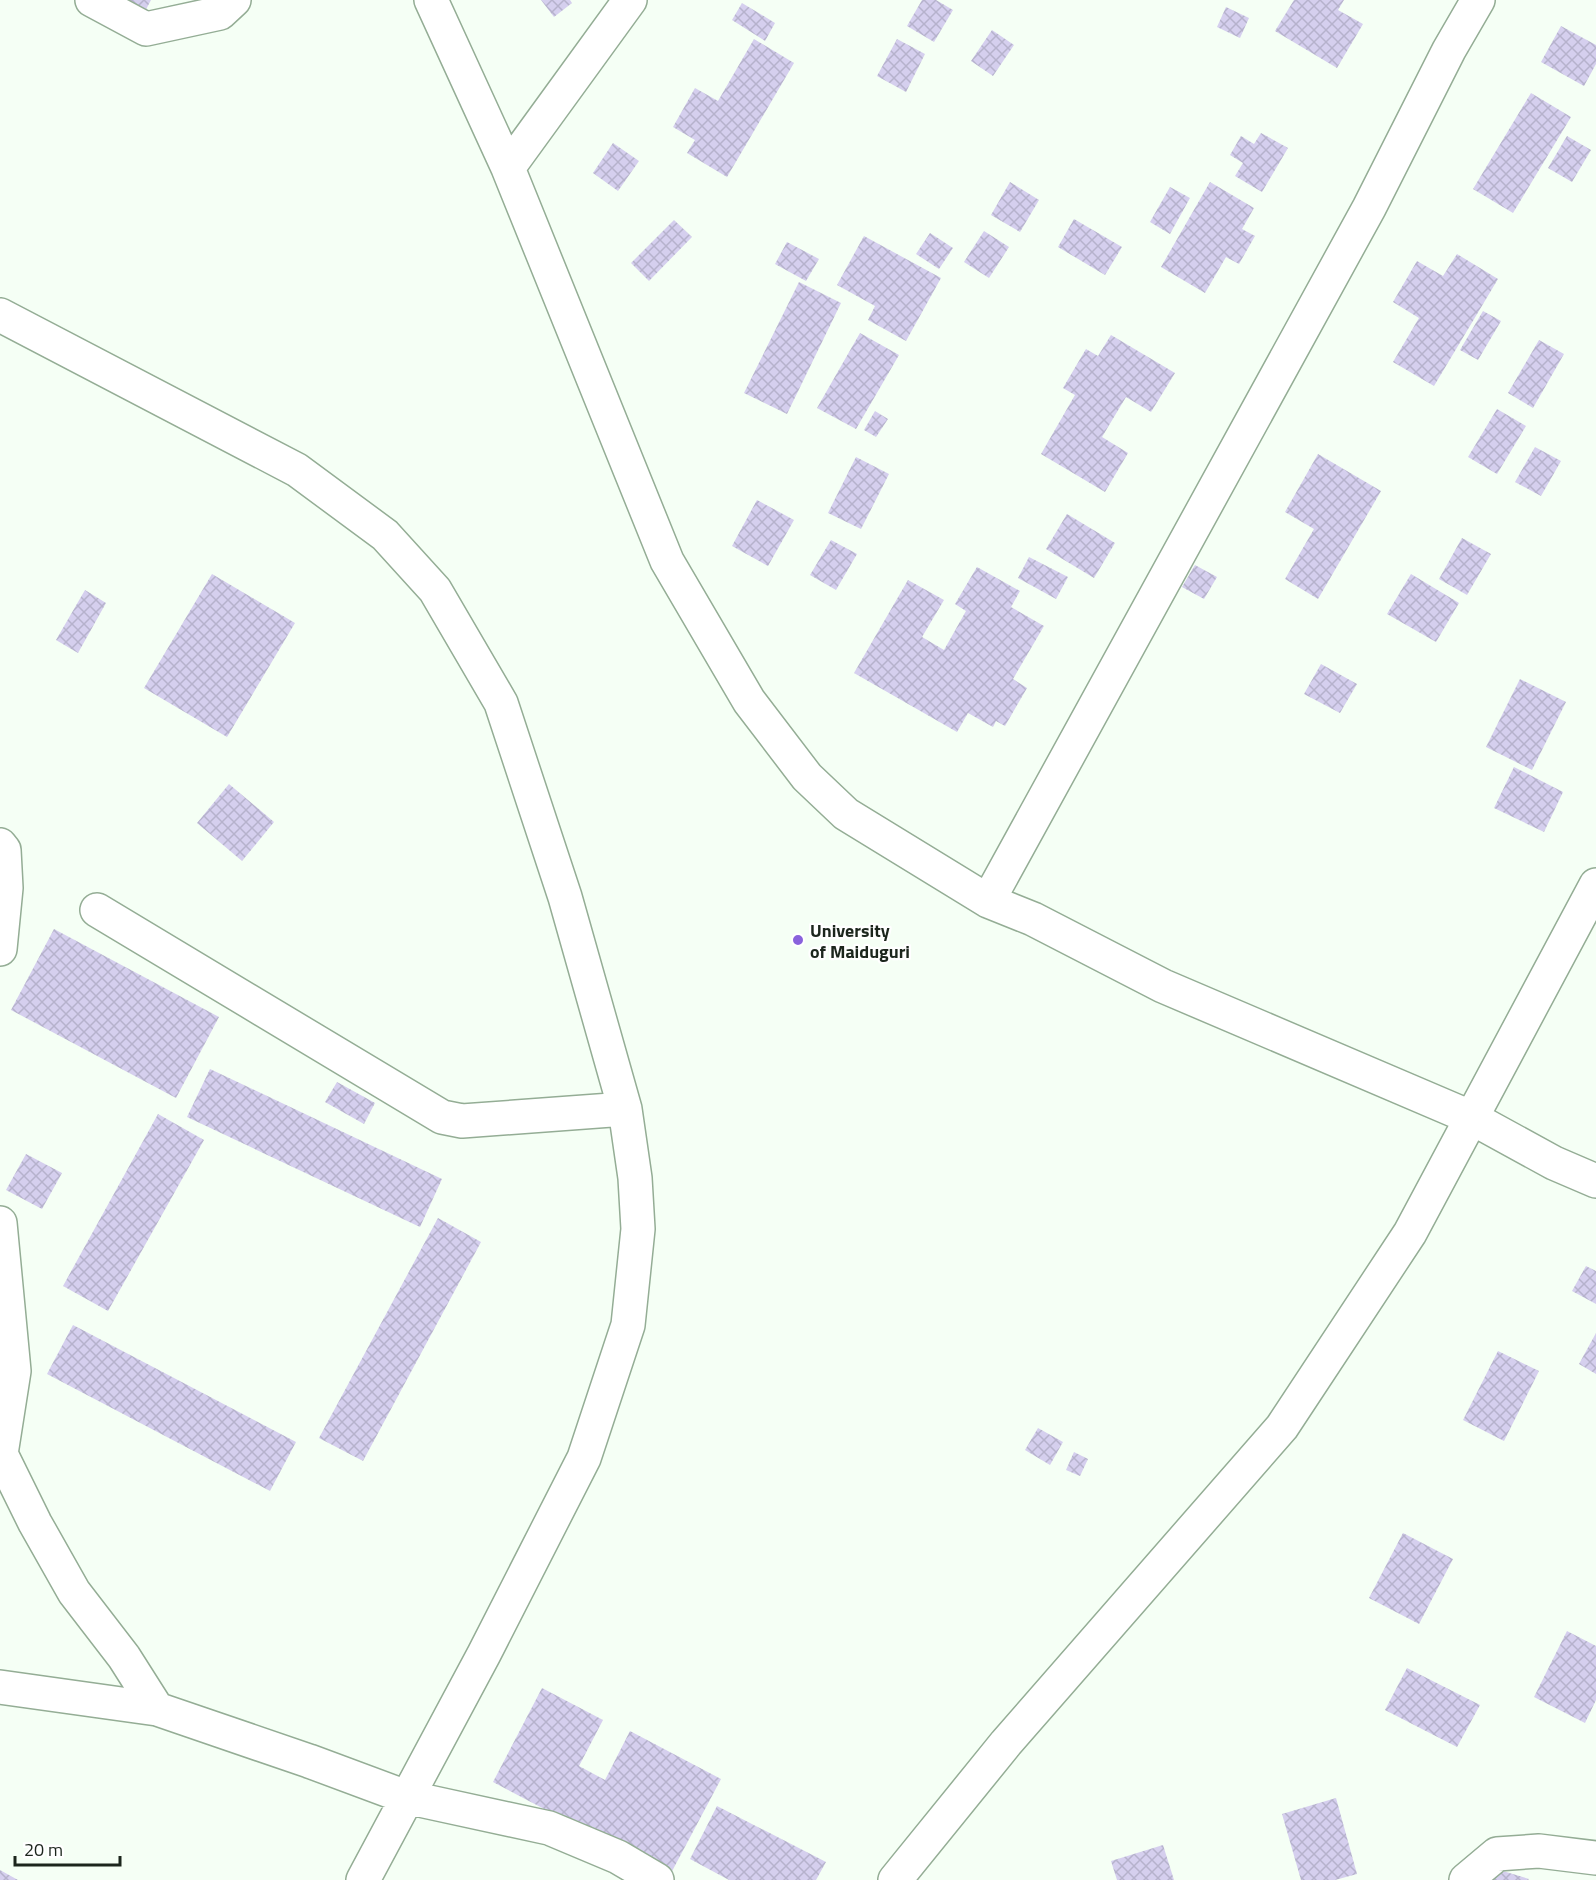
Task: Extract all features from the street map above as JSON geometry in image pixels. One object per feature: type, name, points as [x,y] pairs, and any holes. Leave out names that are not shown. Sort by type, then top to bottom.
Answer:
[{"type":"street","points":[[92,0],[146,29],[220,13],[234,0]]},
{"type":"street","points":[[431,0],[507,168],[667,561],[749,701],[807,777],[846,814],[988,901],[1033,919],[1163,986],[1470,1117],[1554,1163],[1596,1181]]},
{"type":"street","points":[[507,168],[630,0]]},
{"type":"street","points":[[988,901],[1363,218],[1449,50],[1478,0]]},
{"type":"street","points":[[0,315],[297,470],[386,535],[435,590],[501,703],[564,897],[624,1109],[635,1178],[638,1229],[628,1325],[584,1458],[479,1664],[363,1880]]},
{"type":"street","points":[[0,845],[4,850],[6,888],[0,949]]},
{"type":"street","points":[[895,1880],[1006,1743],[1282,1427],[1410,1233],[1596,885]]},
{"type":"street","points":[[97,910],[442,1117],[462,1121],[624,1109]]},
{"type":"street","points":[[0,1222],[14,1371],[0,1454],[74,1592],[123,1657],[156,1709]]},
{"type":"street","points":[[0,1687],[156,1709],[406,1797],[549,1828],[618,1857],[657,1880]]},
{"type":"street","points":[[1466,1880],[1497,1854],[1539,1851],[1596,1858]]},
{"type":"building","points":[[110,0],[151,0],[142,17]]},
{"type":"building","points":[[541,0],[570,0],[572,3],[554,17]]},
{"type":"building","points":[[922,0],[936,0],[953,10],[934,42],[907,26]]},
{"type":"building","points":[[1294,0],[1344,0],[1338,10],[1363,24],[1337,68],[1275,31]]},
{"type":"building","points":[[742,3],[775,23],[765,41],[732,20]]},
{"type":"building","points":[[1226,7],[1249,18],[1240,38],[1217,27]]},
{"type":"building","points":[[1561,26],[1596,45],[1596,64],[1584,86],[1541,62]]},
{"type":"building","points":[[992,30],[1014,45],[993,76],[971,61]]},
{"type":"building","points":[[754,39],[794,63],[727,177],[687,153],[695,140],[673,127],[695,88],[718,101]]},
{"type":"building","points":[[897,39],[925,54],[906,92],[877,76]]},
{"type":"building","points":[[1531,93],[1571,117],[1513,213],[1473,189]]},
{"type":"building","points":[[1261,133],[1288,148],[1262,192],[1235,176],[1243,163],[1230,155],[1241,136],[1254,144]]},
{"type":"building","points":[[1567,136],[1591,150],[1572,182],[1548,168]]},
{"type":"building","points":[[613,143],[639,161],[618,191],[593,173]]},
{"type":"building","points":[[1010,182],[1039,200],[1020,232],[991,215]]},
{"type":"building","points":[[1210,182],[1254,208],[1242,229],[1255,236],[1239,264],[1226,257],[1205,293],[1161,267]]},
{"type":"building","points":[[1170,187],[1190,198],[1170,234],[1150,222]]},
{"type":"building","points":[[1074,219],[1122,247],[1105,275],[1058,247]]},
{"type":"building","points":[[674,220],[692,237],[649,281],[631,263]]},
{"type":"building","points":[[984,231],[1009,247],[989,278],[964,262]]},
{"type":"building","points":[[930,233],[953,248],[939,269],[916,254]]},
{"type":"building","points":[[864,236],[941,278],[906,341],[868,320],[875,306],[837,285]]},
{"type":"building","points":[[787,242],[819,259],[806,281],[775,264]]},
{"type":"building","points":[[1457,254],[1498,279],[1434,386],[1393,362],[1419,318],[1393,302],[1417,261],[1443,276]]},
{"type":"building","points":[[799,282],[841,303],[787,414],[744,393]]},
{"type":"building","points":[[1483,311],[1501,321],[1478,360],[1460,350]]},
{"type":"building","points":[[860,333],[899,355],[856,429],[817,408]]},
{"type":"building","points":[[1111,335],[1175,373],[1151,412],[1126,397],[1102,437],[1128,453],[1105,492],[1041,454],[1075,395],[1063,388],[1086,349],[1098,356]]},
{"type":"building","points":[[1539,340],[1564,354],[1533,408],[1508,393]]},
{"type":"building","points":[[1497,409],[1526,426],[1497,474],[1468,457]]},
{"type":"building","points":[[875,411],[888,419],[876,437],[864,430]]},
{"type":"building","points":[[1535,447],[1561,461],[1541,496],[1515,482]]},
{"type":"building","points":[[1318,454],[1381,491],[1318,599],[1285,579],[1314,529],[1285,512]]},
{"type":"building","points":[[856,457],[889,474],[861,529],[828,513]]},
{"type":"building","points":[[757,500],[794,520],[768,566],[732,546]]},
{"type":"building","points":[[1067,514],[1115,543],[1094,578],[1046,549]]},
{"type":"building","points":[[1462,538],[1491,554],[1467,595],[1439,579]]},
{"type":"building","points":[[831,540],[857,554],[836,590],[810,575]]},
{"type":"building","points":[[1029,557],[1068,577],[1056,599],[1018,578]]},
{"type":"building","points":[[1195,565],[1217,577],[1204,599],[1182,587]]},
{"type":"building","points":[[977,567],[1020,591],[1011,607],[1044,626],[1013,679],[1027,688],[1005,726],[996,721],[993,727],[968,713],[957,732],[854,673],[908,580],[944,600],[922,637],[944,650],[966,611],[955,604]]},
{"type":"building","points":[[212,574],[295,623],[227,737],[144,688]]},
{"type":"building","points":[[1411,574],[1459,603],[1436,642],[1387,614]]},
{"type":"building","points":[[85,590],[106,603],[78,653],[56,640]]},
{"type":"building","points":[[1321,664],[1357,684],[1340,713],[1304,694]]},
{"type":"building","points":[[1520,679],[1566,702],[1532,770],[1486,747]]},
{"type":"building","points":[[1514,767],[1563,792],[1544,832],[1494,808]]},
{"type":"building","points":[[229,784],[274,822],[242,861],[197,823]]},
{"type":"building","points":[[54,929],[219,1017],[176,1098],[11,1010]]},
{"type":"building","points":[[210,1069],[442,1179],[420,1227],[187,1117]]},
{"type":"building","points":[[337,1082],[375,1103],[364,1124],[325,1102]]},
{"type":"building","points":[[158,1114],[204,1140],[108,1311],[63,1286]]},
{"type":"building","points":[[26,1154],[62,1173],[42,1209],[6,1190]]},
{"type":"building","points":[[438,1218],[481,1242],[363,1461],[319,1438]]},
{"type":"building","points":[[1586,1266],[1596,1271],[1596,1304],[1572,1291]]},
{"type":"building","points":[[73,1325],[296,1442],[270,1491],[47,1374]]},
{"type":"building","points":[[1596,1333],[1596,1374],[1579,1364]]},
{"type":"building","points":[[1498,1351],[1539,1371],[1504,1441],[1463,1420]]},
{"type":"building","points":[[1038,1428],[1063,1442],[1050,1465],[1025,1450]]},
{"type":"building","points":[[1074,1452],[1088,1459],[1080,1476],[1066,1470]]},
{"type":"building","points":[[1403,1533],[1453,1559],[1419,1624],[1369,1598]]},
{"type":"building","points":[[1567,1631],[1596,1646],[1596,1700],[1585,1723],[1534,1697]]},
{"type":"building","points":[[1407,1668],[1480,1705],[1457,1747],[1385,1710]]},
{"type":"building","points":[[542,1688],[603,1720],[579,1766],[605,1780],[630,1731],[721,1779],[670,1875],[493,1782]]},
{"type":"building","points":[[1336,1798],[1357,1874],[1335,1880],[1301,1880],[1282,1814]]},
{"type":"building","points":[[717,1806],[826,1862],[816,1880],[729,1880],[690,1859]]},
{"type":"building","points":[[1163,1845],[1174,1880],[1117,1880],[1111,1861]]},
{"type":"building","points":[[1493,1868],[1529,1879],[1489,1880]]},
{"type":"building","points":[[0,1870],[18,1880],[0,1880]]},
{"type":"place","name":"University of Maiduguri","points":[[798,940]]}]
